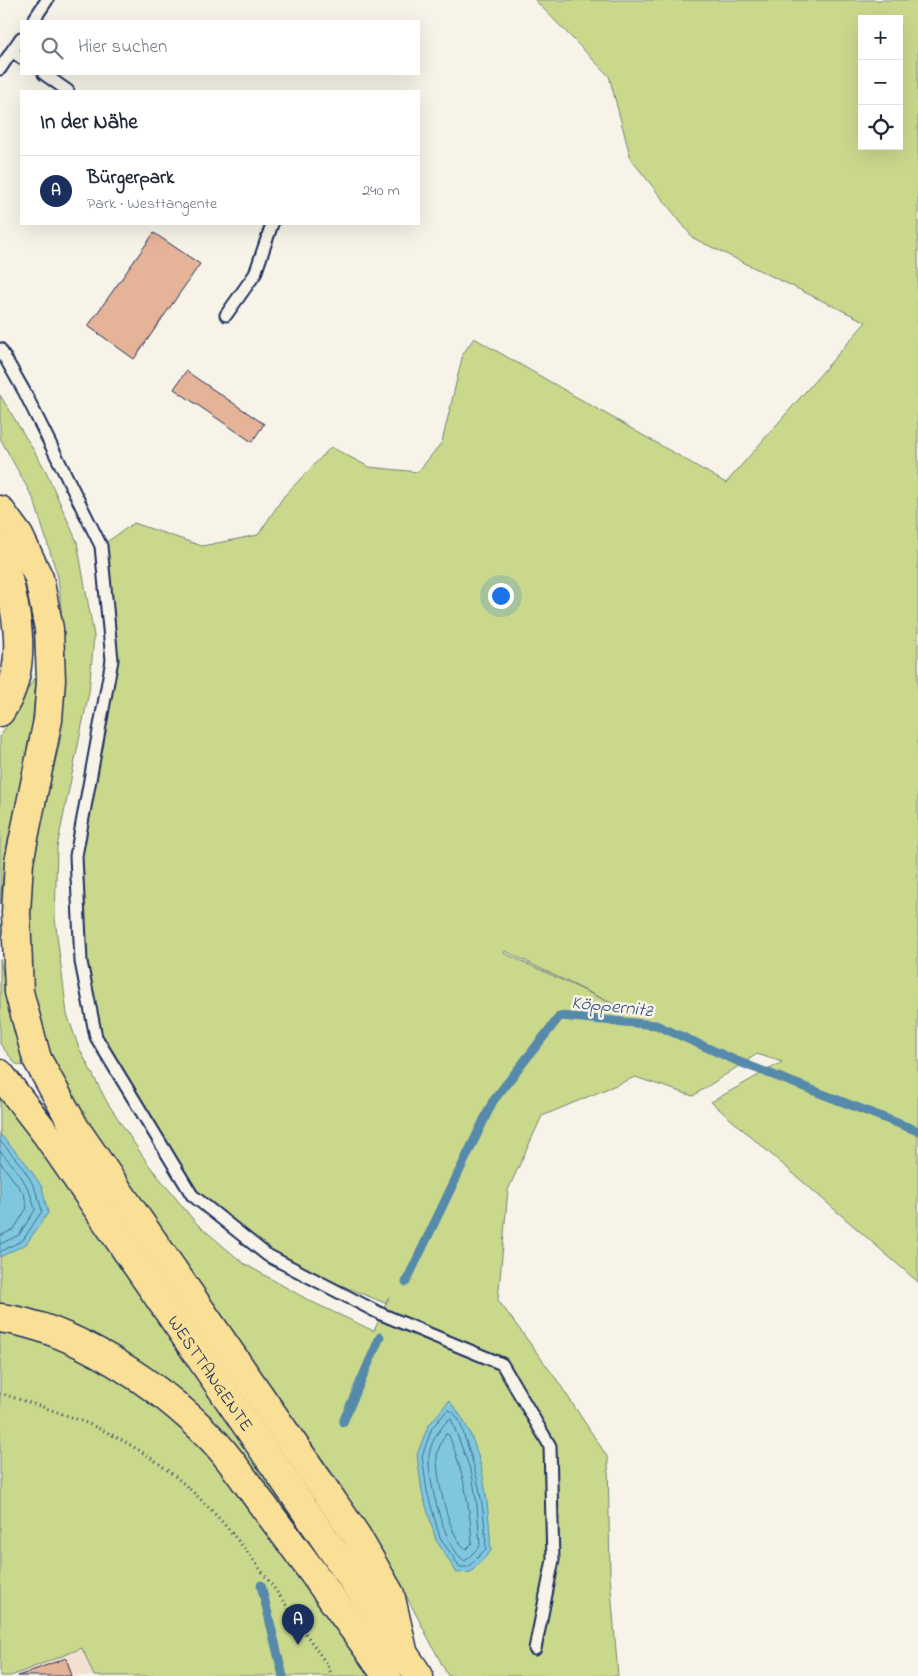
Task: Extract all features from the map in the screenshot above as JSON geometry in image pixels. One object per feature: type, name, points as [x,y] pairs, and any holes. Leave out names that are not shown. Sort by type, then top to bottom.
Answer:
[{"type":"highway","points":[[0,510],[19,536],[39,578],[48,629],[51,680],[48,720],[19,862],[16,913],[19,992],[37,1059],[75,1128],[356,1535],[390,1594],[412,1665]]},
{"type":"highway","points":[[0,549],[12,592],[20,644],[14,678],[0,712]]},
{"type":"highway","name":"WESTTANGENTE","points":[[0,1074],[47,1135],[412,1665]]},
{"type":"highway","points":[[0,1318],[14,1320],[75,1340],[146,1381],[212,1438],[318,1577],[387,1676]]},
{"type":"lane","points":[[34,20],[47,0]]},
{"type":"lane","points":[[0,69],[17,55],[20,42]]},
{"type":"lane","points":[[45,75],[67,90]]},
{"type":"lane","points":[[226,315],[255,274],[272,225]]},
{"type":"lane","points":[[0,349],[28,400],[101,546],[112,660],[76,856],[81,962],[96,1037],[192,1195],[267,1255],[381,1314],[502,1364],[550,1446],[553,1560],[535,1649]]},
{"type":"path","points":[[0,1392],[63,1415],[126,1442],[167,1468],[202,1498],[239,1540],[328,1666],[332,1676]]},
{"type":"shaded area","points":[[82,1648],[94,1676],[11,1676]]},
{"type":"green space","points":[[535,0],[918,0],[918,1282],[711,1102],[782,1062],[757,1054],[693,1096],[635,1077],[542,1116],[508,1190],[498,1300],[557,1380],[608,1458],[610,1576],[618,1676],[448,1676],[398,1580],[338,1481],[89,1131],[51,1054],[37,1011],[28,960],[30,885],[41,821],[60,742],[65,653],[58,577],[34,500],[0,438],[0,395],[45,469],[77,542],[94,636],[89,692],[57,847],[55,919],[67,1014],[79,1048],[107,1102],[148,1164],[196,1223],[243,1263],[310,1301],[374,1331],[389,1297],[385,1303],[267,1255],[192,1195],[96,1037],[81,962],[76,856],[112,660],[101,546],[134,523],[202,546],[258,535],[284,496],[331,447],[369,467],[418,472],[442,442],[463,354],[474,338],[726,483],[866,322],[693,238],[631,159],[609,76]],"holes":[[[505,951],[615,1005],[504,953]]]},
{"type":"green space","points":[[37,673],[31,736],[6,850],[0,904],[0,737]]},
{"type":"green space","points":[[0,959],[15,1035],[26,1057],[24,1066],[16,1064],[0,1044]]},
{"type":"green space","points":[[0,1074],[419,1676],[94,1676],[82,1648],[11,1676],[0,1676]]},
{"type":"water","points":[[0,1134],[25,1162],[42,1187],[48,1213],[26,1244],[0,1257]]},
{"type":"water","points":[[449,1401],[461,1416],[470,1433],[477,1452],[486,1492],[491,1551],[471,1572],[457,1573],[436,1540],[422,1492],[417,1455],[428,1426]]},
{"type":"building","points":[[154,233],[200,264],[134,359],[88,326]]},
{"type":"building","points":[[186,371],[264,424],[252,442],[174,389]]},
{"type":"building","points":[[66,1658],[72,1676],[18,1676]]},
{"type":"waterway","name":"Köppernitz","points":[[406,1282],[493,1101],[560,1016],[656,1025],[737,1061],[918,1131]]},
{"type":"waterway","name":"Köppernitz","points":[[343,1422],[380,1337]]},
{"type":"waterway","name":"Köppernitz","points":[[261,1585],[283,1676]]},
{"type":"place","name":"Bürgerpark","points":[[298,1645]]}]
